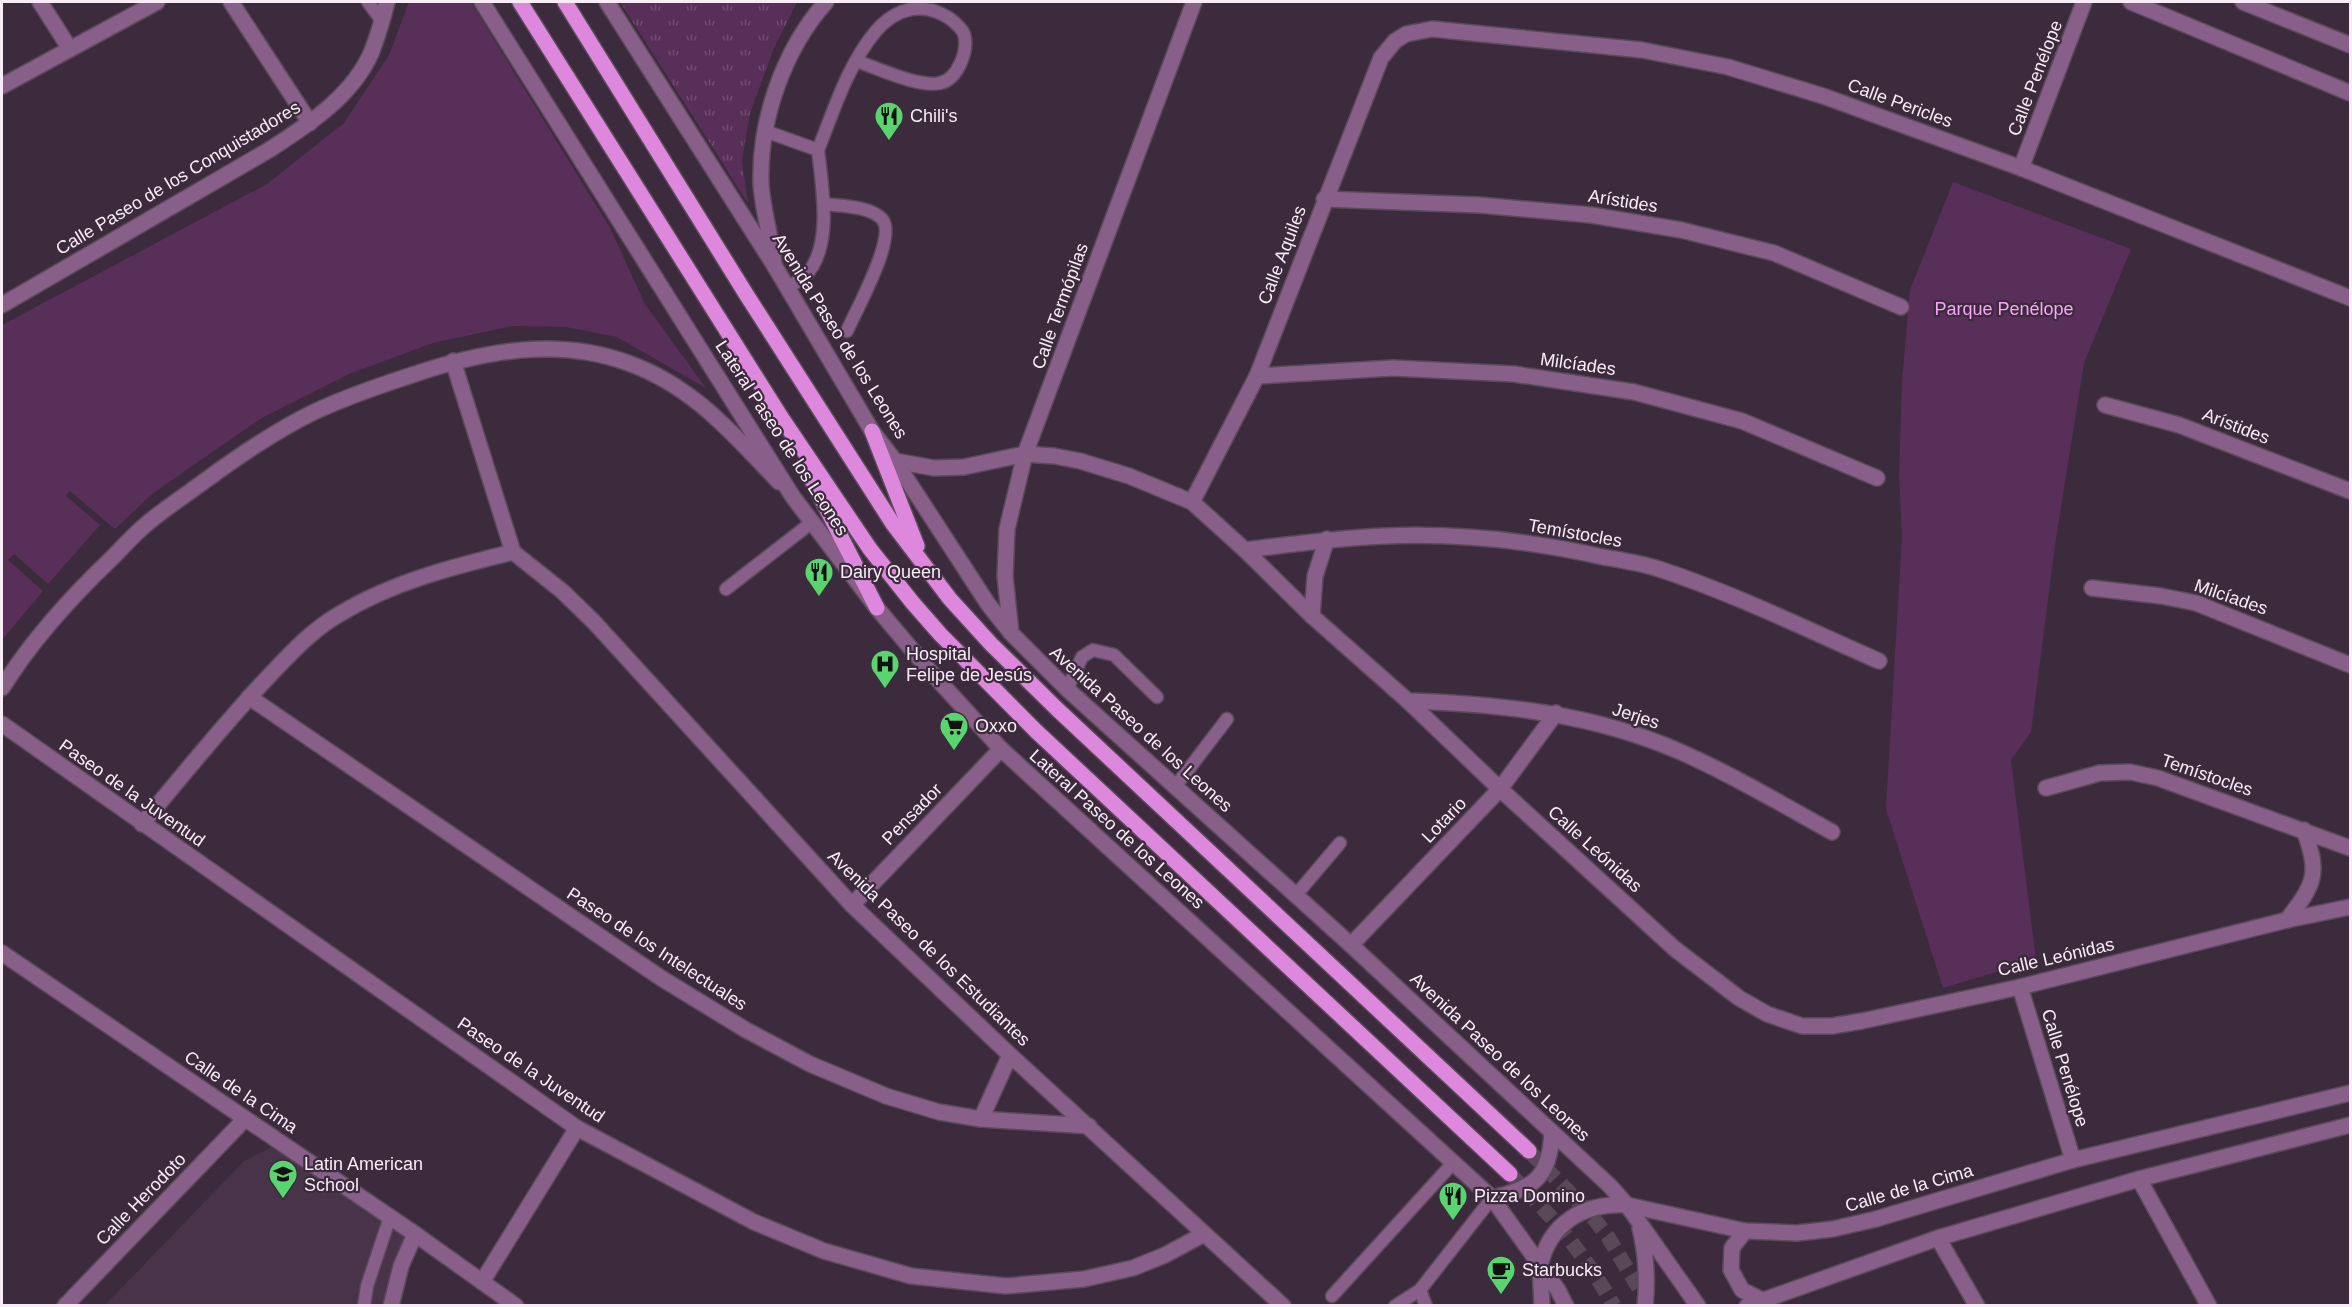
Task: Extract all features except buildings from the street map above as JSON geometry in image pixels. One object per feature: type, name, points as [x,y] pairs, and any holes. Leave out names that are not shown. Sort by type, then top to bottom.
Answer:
[{"type":"main road","points":[[520,2],[781,417],[870,549],[948,642],[1036,732],[1510,1174]]},
{"type":"main road","points":[[565,2],[783,353],[893,524],[950,599],[1049,701],[1529,1151]]},
{"type":"main road","points":[[781,417],[877,608]]},
{"type":"main road","points":[[872,430],[924,566]]},
{"type":"street","points":[[40,2],[70,49]]},
{"type":"street","points":[[2,86],[157,2]]},
{"type":"street","points":[[231,2],[310,123]]},
{"type":"street","name":"Calle Paseo de los Conquistadores","points":[[2,305],[270,150],[310,123],[350,88],[371,52],[387,2]]},
{"type":"street","name":"Lateral Paseo de los Leones","points":[[482,2],[793,497],[877,608],[929,670],[1001,749],[1492,1198],[1558,1290],[1566,1305]]},
{"type":"street","name":"Avenida Paseo de los Leones","points":[[607,2],[788,287],[872,430],[896,461],[988,604],[1011,633],[1067,689],[1351,945],[1627,1205],[1698,1305]]},
{"type":"street","points":[[774,265],[761,184],[765,132],[783,70],[810,19],[826,2]]},
{"type":"street","name":"Calle Termópilas","points":[[1011,633],[1005,576],[1007,529],[1025,454],[1194,2]]},
{"type":"street","name":"Calle Penélope","points":[[2021,168],[2084,2]]},
{"type":"street","points":[[2131,2],[2350,93]]},
{"type":"street","points":[[2243,2],[2350,45]]},
{"type":"street","name":"Calle Pericles","points":[[1416,31],[1432,29],[1466,31],[1642,50],[1728,67],[1823,96],[2021,168],[2350,298]]},
{"type":"street","name":"Calle Aquiles","points":[[1192,502],[1257,376],[1324,199],[1381,58],[1395,41],[1416,31]]},
{"type":"street","name":"Arístides","points":[[1324,199],[1479,205],[1591,215],[1680,230],[1774,253],[1901,307]]},
{"type":"street","points":[[2,688],[20,659],[94,575],[148,523],[248,450],[314,412],[374,387],[453,361],[522,349],[554,348],[591,352],[629,363],[665,380],[696,399],[726,425],[793,497]]},
{"type":"street","points":[[142,824],[249,697],[305,639],[337,615],[371,597],[435,571],[513,552],[453,361]]},
{"type":"street","name":"Milcíades","points":[[1257,376],[1404,369],[1514,374],[1634,392],[1742,421],[1877,478]]},
{"type":"street","name":"Arístides","points":[[2105,405],[2179,425],[2350,491]]},
{"type":"street","name":"Calle Leónidas","points":[[896,461],[934,468],[963,467],[1025,454],[1080,461],[1129,476],[1192,502],[1312,616],[1408,701],[1500,789],[1675,949],[1739,998],[1767,1014],[1802,1026],[1832,1026],[2020,987],[2287,920],[2350,907]]},
{"type":"street","name":"Temístocles","points":[[1245,550],[1327,539],[1387,536],[1508,541],[1576,551],[1654,568],[1723,592],[1879,661]]},
{"type":"street","points":[[1312,616],[1315,576],[1327,539]]},
{"type":"street","name":"Avenida Paseo de los Estudiantes","points":[[513,552],[554,584],[594,622],[852,905],[1010,1055],[1283,1305]]},
{"type":"street","name":"Milcíades","points":[[2092,588],[2161,596],[2196,603],[2350,665]]},
{"type":"street","name":"Paseo de los Intelectuales","points":[[249,697],[661,978],[746,1030],[810,1064],[886,1096],[939,1112],[981,1119],[1089,1126]]},
{"type":"street","name":"Jerjes","points":[[1408,701],[1467,703],[1556,713],[1641,738],[1681,752],[1718,770],[1832,832]]},
{"type":"street","name":"Lotario","points":[[1351,945],[1500,789],[1556,713]]},
{"type":"street","name":"Paseo de la Juventud","points":[[2,724],[577,1128],[754,1222],[824,1251],[911,1276],[1006,1286],[1084,1279],[1133,1268],[1165,1255],[1204,1234]]},
{"type":"street","name":"Pensador","points":[[852,905],[1001,749]]},
{"type":"street","name":"Temístocles","points":[[2046,788],[2100,773],[2130,772],[2158,778],[2350,848]]},
{"type":"street","points":[[2287,920],[2309,891],[2314,871],[2312,853],[2304,830]]},
{"type":"street","name":"Calle de la Cima","points":[[2,953],[416,1234],[516,1305]]},
{"type":"street","name":"Calle Penélope","points":[[2020,987],[2073,1160]]},
{"type":"street","points":[[981,1119],[1010,1055]]},
{"type":"street","name":"Calle de la Cima","points":[[1542,1305],[1540,1266],[1543,1251],[1550,1236],[1575,1216],[1591,1208],[1608,1204],[1627,1205],[1745,1231],[1797,1233],[1833,1229],[1876,1220],[2073,1160],[2350,1094]]},
{"type":"street","name":"Calle Herodoto","points":[[65,1305],[245,1119]]},
{"type":"street","points":[[1745,1231],[1732,1248],[1731,1270],[1742,1290],[1754,1303],[1938,1238],[2139,1179],[2350,1125]]},
{"type":"street","points":[[482,1282],[577,1128]]},
{"type":"street","points":[[1492,1198],[1514,1194],[1538,1178],[1548,1164],[1552,1132]]},
{"type":"street","points":[[2139,1179],[2209,1305]]},
{"type":"street","points":[[1637,1219],[1644,1246],[1647,1284],[1645,1305]]},
{"type":"street","points":[[391,1305],[401,1266],[416,1234]]},
{"type":"street","points":[[1938,1238],[1977,1305]]},
{"type":"street","points":[[1558,1290],[1574,1305]]},
{"type":"lane","points":[[368,2],[382,21]]},
{"type":"lane","points":[[788,287],[803,278],[817,260],[824,204],[818,150],[856,61],[877,30],[889,19],[913,7],[930,9],[942,14],[955,22],[964,34],[964,50],[959,67],[942,83],[930,84],[912,80],[856,61]]},
{"type":"lane","points":[[765,132],[818,150]]},
{"type":"lane","points":[[824,204],[871,212],[881,217],[887,228],[885,247],[847,331]]},
{"type":"lane","points":[[726,589],[811,523]]},
{"type":"lane","points":[[1067,689],[1082,657],[1093,650],[1114,655],[1157,697]]},
{"type":"lane","points":[[1175,787],[1227,719]]},
{"type":"lane","points":[[1296,895],[1340,843]]},
{"type":"lane","points":[[1332,1296],[1453,1163]]},
{"type":"lane","points":[[1395,1305],[1420,1290],[1492,1198]]},
{"type":"lane","points":[[364,1305],[367,1286],[390,1217]]},
{"type":"lane","points":[[1420,1290],[1426,1305]]},
{"type":"shaded area","name":"Latin American School","points":[[278,1144],[413,1237],[387,1305],[104,1306],[244,1161]]},
{"type":"green space","points":[[409,2],[471,2],[610,228],[645,304],[706,388],[617,337],[566,327],[512,326],[433,343],[349,374],[260,419],[152,494],[115,529],[70,491],[66,496],[100,525],[48,584],[14,554],[8,560],[43,591],[2,640],[2,325],[267,184],[344,123],[389,55]]},
{"type":"green space","points":[[620,2],[797,2],[774,48],[750,113],[742,161],[748,203]]},
{"type":"green space","name":"Parque Penélope","points":[[1953,182],[2131,249],[2084,363],[2055,545],[2031,732],[2011,760],[2036,960],[1943,988],[1886,809],[1902,536],[1899,475],[1902,381],[1910,290]]},
{"type":"tunnel","points":[[1529,1151],[1592,1216],[1608,1237],[1648,1303]]},
{"type":"tunnel","points":[[1510,1174],[1567,1236],[1614,1306]]},
{"type":"place","name":"Chili's","points":[[889,142]]},
{"type":"place","name":"Dairy Queen","points":[[819,598]]},
{"type":"place","name":"Hospital Felipe de Jesús","points":[[885,690]]},
{"type":"place","name":"Oxxo","points":[[954,752]]},
{"type":"place","name":"Latin American School","points":[[283,1200]]},
{"type":"place","name":"Pizza Domino","points":[[1453,1222]]},
{"type":"place","name":"Starbucks","points":[[1501,1296]]}]
